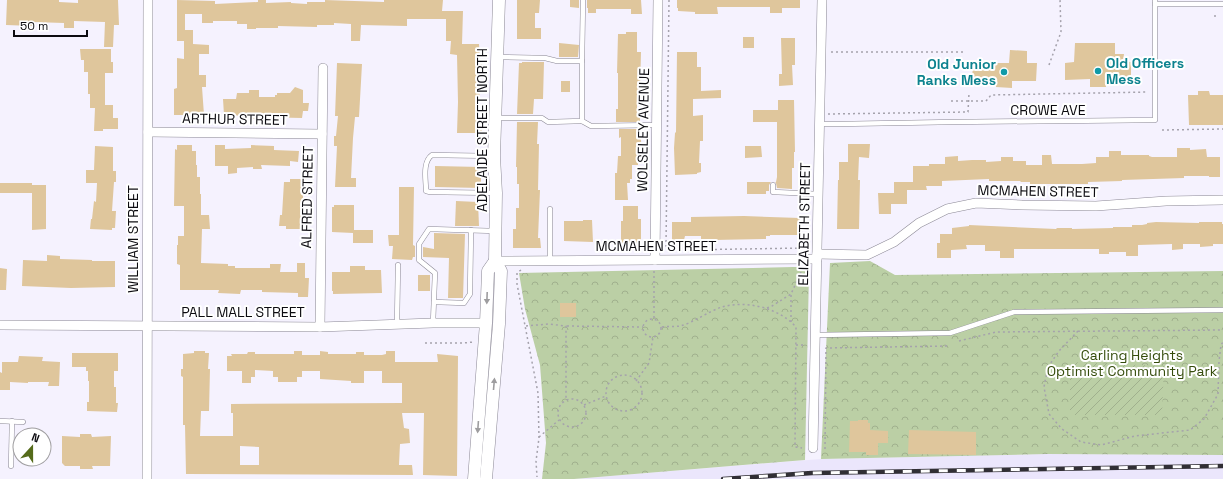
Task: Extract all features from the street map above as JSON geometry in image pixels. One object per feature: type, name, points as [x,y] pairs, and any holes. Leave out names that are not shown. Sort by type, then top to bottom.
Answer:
[{"type":"main road","name":"ADELAIDE STREET NORTH","points":[[486,479],[499,324],[501,279],[501,271],[495,261],[496,193],[494,156],[499,0]]},
{"type":"main road","name":"ADELAIDE STREET NORTH","points":[[474,479],[486,323],[488,271],[495,261]]},
{"type":"street","name":"WILLIAM STREET","points":[[147,479],[148,0]]},
{"type":"street","name":"WOLSELEY AVENUE","points":[[655,260],[658,0]]},
{"type":"street","name":"ELIZABETH STREET","points":[[813,448],[816,335],[812,260],[819,194],[822,0]]},
{"type":"street","name":"ALFRED STREET","points":[[320,326],[323,68]]},
{"type":"street","name":"ARTHUR STREET","points":[[148,132],[322,134]]},
{"type":"street","name":"MCMAHEN STREET","points":[[495,261],[812,260],[867,255],[894,242],[919,223],[946,209],[976,203],[1096,206],[1166,201],[1223,200]]},
{"type":"street","name":"PALL MALL STREET","points":[[0,325],[320,326],[486,323]]},
{"type":"lane","points":[[582,121],[583,0]]},
{"type":"lane","points":[[1155,2],[1223,4]]},
{"type":"lane","name":"CROWE AVE","points":[[820,124],[1155,120],[1155,2]]},
{"type":"lane","points":[[497,58],[545,58],[557,61],[582,61]]},
{"type":"lane","points":[[495,118],[542,118],[548,122],[582,121],[591,126],[657,125]]},
{"type":"lane","points":[[494,156],[432,155],[428,158],[426,166],[426,191],[496,193]]},
{"type":"lane","points":[[773,185],[773,192],[819,194]]},
{"type":"lane","points":[[550,209],[550,260]]},
{"type":"lane","points":[[433,323],[435,273],[419,260],[419,244],[429,229],[496,231]]},
{"type":"lane","points":[[434,302],[464,303],[470,294],[471,230]]},
{"type":"lane","points":[[397,324],[398,265]]},
{"type":"lane","points":[[816,335],[950,333],[1014,312],[1223,310]]},
{"type":"lane","points":[[0,421],[23,422]]},
{"type":"lane","points":[[11,466],[12,421]]},
{"type":"path","points":[[669,0],[666,246],[670,250]]},
{"type":"path","points":[[1049,65],[1061,32],[1060,0]]},
{"type":"path","points":[[829,52],[963,52]]},
{"type":"path","points":[[951,101],[986,101],[991,94],[1155,92]]},
{"type":"path","points":[[828,114],[968,112],[969,93]]},
{"type":"path","points":[[1162,130],[1223,129]]},
{"type":"path","points":[[678,250],[805,248],[810,243]]},
{"type":"path","points":[[654,318],[655,260]]},
{"type":"path","points":[[798,265],[812,260]]},
{"type":"path","points":[[765,308],[772,306],[791,294],[812,260]]},
{"type":"path","points":[[524,268],[517,273],[517,284],[538,393],[539,438],[536,461],[537,477]]},
{"type":"path","points":[[791,294],[791,322]]},
{"type":"path","points":[[662,327],[681,326],[722,307],[748,304],[765,308],[791,322],[796,327],[796,447],[802,448]]},
{"type":"path","points":[[654,318],[662,327],[661,332],[653,337],[646,334],[643,327],[646,320],[654,318]]},
{"type":"path","points":[[526,326],[548,324],[566,326],[643,327]]},
{"type":"path","points":[[566,326],[566,399]]},
{"type":"path","points":[[959,341],[996,332],[1223,330]]},
{"type":"path","points":[[1078,331],[1059,351],[1048,367],[1044,387],[1049,414],[1062,430],[1081,442],[1101,445],[1135,436],[1190,430],[1204,419],[1218,394],[1219,361],[1223,342]]},
{"type":"path","points":[[636,380],[649,363],[653,337]]},
{"type":"path","points":[[425,344],[463,343],[474,341]]},
{"type":"path","points":[[825,449],[826,348],[948,346]]},
{"type":"path","points":[[626,375],[636,380],[640,384],[642,393],[640,401],[635,408],[627,411],[618,410],[610,406],[606,398],[606,389],[610,381],[617,376],[626,375]]},
{"type":"path","points":[[584,405],[606,396]]},
{"type":"path","points":[[566,399],[576,399],[584,405],[586,409],[585,418],[579,425],[570,427],[559,420],[557,415],[559,406],[566,399]]},
{"type":"path","points":[[539,438],[559,420]]},
{"type":"shaded area","points":[[1047,454],[1223,455],[1223,479],[574,479],[821,459]]},
{"type":"green space","name":"Carling Heights Optimist Community Park","points":[[870,261],[895,275],[1223,271],[1223,455],[1047,454],[821,459],[830,263]]},
{"type":"green space","points":[[799,267],[809,273],[805,460],[574,479],[542,479],[546,443],[540,365],[525,309],[519,273]]},
{"type":"green space","points":[[1070,362],[1164,366],[1162,415],[1070,415]]},
{"type":"building","points":[[7,0],[59,0],[59,2],[78,3],[78,0],[118,0],[119,25],[114,25],[113,47],[104,47],[105,22],[74,21],[74,28],[64,28],[64,23],[33,22],[33,26],[6,25]]},
{"type":"building","points":[[177,0],[215,1],[215,4],[258,2],[258,0],[266,0],[266,3],[291,2],[307,4],[307,2],[325,2],[325,0],[384,2],[384,0],[443,0],[442,11],[463,11],[462,44],[479,44],[480,60],[482,60],[482,71],[478,71],[480,102],[478,102],[478,120],[482,120],[482,133],[457,133],[457,55],[450,54],[451,41],[446,41],[446,19],[407,19],[407,26],[361,25],[360,41],[351,41],[351,24],[334,23],[334,25],[317,25],[317,27],[278,26],[278,28],[247,29],[247,24],[237,24],[237,21],[213,21],[213,23],[202,23],[202,14],[185,14],[185,30],[193,30],[193,44],[209,45],[209,54],[199,54],[199,75],[206,75],[206,87],[202,87],[204,115],[174,115],[174,89],[177,88],[177,58],[184,59],[184,41],[177,41]]},
{"type":"building","points":[[517,0],[540,0],[539,13],[535,13],[535,28],[541,28],[541,39],[517,39]]},
{"type":"building","points":[[570,0],[579,0],[579,8],[570,7]]},
{"type":"building","points":[[587,0],[641,0],[642,14],[631,14],[631,9],[596,9],[596,13],[588,13]]},
{"type":"building","points":[[677,0],[800,0],[800,8],[782,8],[782,13],[770,13],[770,7],[717,7],[718,14],[695,14],[695,12],[678,11]]},
{"type":"building","points":[[626,32],[637,32],[637,52],[641,52],[640,90],[637,90],[637,111],[640,111],[640,122],[616,122],[616,109],[618,109],[618,34],[626,34]]},
{"type":"building","points":[[743,37],[754,37],[754,48],[743,48]]},
{"type":"building","points":[[781,38],[795,38],[795,65],[792,65],[793,85],[779,86],[779,74],[782,74]]},
{"type":"building","points":[[559,43],[579,45],[578,57],[559,57]]},
{"type":"building","name":"Old Officers Mess","points":[[1075,43],[1115,43],[1115,54],[1124,54],[1123,61],[1131,62],[1131,79],[1106,80],[1106,87],[1090,87],[1090,79],[1065,80],[1065,63],[1074,62]]},
{"type":"building","points":[[80,49],[111,49],[113,73],[105,73],[105,105],[113,105],[113,118],[118,118],[118,129],[103,129],[103,131],[94,131],[95,108],[90,108],[90,94],[88,94],[88,72],[84,72],[84,60],[81,60]]},
{"type":"building","name":"Old Junior Ranks Mess","points":[[1010,50],[1027,51],[1027,63],[1037,63],[1036,81],[1012,81],[1012,88],[996,87],[996,81],[972,81],[973,63],[1009,63]]},
{"type":"building","points":[[677,52],[697,52],[697,67],[701,67],[701,91],[721,90],[721,98],[693,99],[693,116],[703,115],[703,141],[700,141],[699,163],[701,163],[701,172],[697,174],[675,175],[674,148],[676,132]]},
{"type":"building","points":[[544,62],[543,99],[534,99],[533,114],[517,114],[519,63]]},
{"type":"building","points":[[337,63],[362,64],[359,117],[355,117],[351,178],[356,178],[356,187],[335,187],[337,146],[334,146],[334,136],[336,136],[338,116],[335,116]]},
{"type":"building","points":[[561,81],[570,81],[570,92],[561,92]]},
{"type":"building","points":[[295,87],[303,90],[303,103],[309,103],[308,111],[303,111],[302,118],[259,117],[259,119],[249,119],[249,116],[224,115],[223,99],[236,99],[237,93],[249,93],[249,90],[259,90],[259,97],[275,97],[277,93],[290,93]]},
{"type":"building","points":[[1198,91],[1209,91],[1210,95],[1223,95],[1223,125],[1189,125],[1188,95],[1198,95]]},
{"type":"building","points":[[778,100],[794,100],[795,152],[794,168],[792,168],[792,189],[777,188],[775,182],[777,177],[777,122],[753,122],[753,110],[778,110]]},
{"type":"building","points":[[517,122],[538,122],[538,190],[540,190],[538,238],[540,238],[541,248],[513,248],[513,229],[516,229],[516,208],[519,208],[519,184],[517,184],[516,167]]},
{"type":"building","points":[[619,129],[640,129],[642,152],[638,152],[638,165],[632,165],[632,179],[630,179],[630,183],[627,183],[628,200],[615,200],[615,173],[617,173],[618,156],[621,156],[621,137],[619,138]]},
{"type":"building","points":[[848,144],[870,144],[869,158],[859,157],[859,229],[837,229],[839,162],[848,162]]},
{"type":"building","points":[[177,145],[192,145],[192,151],[196,151],[197,177],[200,177],[201,215],[209,215],[210,229],[202,229],[201,263],[228,264],[228,266],[235,266],[235,268],[270,268],[270,264],[281,264],[280,272],[297,272],[297,263],[305,263],[305,278],[309,278],[308,297],[298,297],[298,293],[262,292],[262,290],[241,290],[240,294],[218,293],[219,290],[180,290],[180,265],[177,264],[177,245],[178,236],[184,236],[184,206],[174,206],[175,149],[177,150]]},
{"type":"building","points":[[215,145],[225,145],[225,149],[251,148],[251,145],[274,146],[274,150],[299,151],[298,162],[290,161],[290,166],[261,165],[262,169],[253,169],[253,167],[237,168],[237,173],[228,174],[228,166],[215,166]]},
{"type":"building","points":[[95,146],[113,147],[113,171],[116,171],[116,182],[114,182],[112,211],[116,211],[115,228],[112,228],[112,230],[90,229],[94,201],[96,202],[97,183],[86,183],[86,170],[94,170]]},
{"type":"building","points":[[745,146],[761,146],[762,157],[745,158]]},
{"type":"building","points":[[1177,148],[1190,148],[1190,150],[1206,149],[1207,157],[1220,157],[1220,177],[1184,176],[1184,178],[1088,182],[1088,184],[1030,184],[1030,182],[1020,181],[989,181],[989,179],[942,181],[942,186],[926,186],[927,190],[907,190],[907,204],[891,204],[891,214],[879,214],[878,193],[894,193],[894,182],[913,182],[913,166],[945,164],[945,157],[958,156],[958,161],[986,160],[986,162],[1001,161],[1001,157],[1013,157],[1013,161],[1026,161],[1026,165],[1042,165],[1042,155],[1051,155],[1052,164],[1082,164],[1096,163],[1096,157],[1109,157],[1109,151],[1121,151],[1121,155],[1177,157]]},
{"type":"building","points":[[435,166],[481,167],[481,188],[435,187]]},
{"type":"building","points":[[290,179],[306,179],[306,190],[303,190],[303,229],[286,229],[286,226],[279,226],[280,215],[282,215],[284,182],[290,182]]},
{"type":"building","points":[[747,182],[771,182],[769,185],[769,191],[766,191],[766,194],[747,194]]},
{"type":"building","points":[[0,183],[32,183],[32,185],[46,185],[46,229],[32,230],[32,193],[0,193]]},
{"type":"building","points":[[399,187],[414,187],[413,245],[415,246],[415,257],[413,257],[412,260],[392,259],[393,246],[389,246],[388,235],[399,235]]},
{"type":"building","points":[[456,201],[478,202],[479,226],[455,226]]},
{"type":"building","points":[[334,205],[354,205],[354,230],[373,230],[373,243],[353,243],[353,233],[332,232],[332,207],[334,207]]},
{"type":"building","points":[[623,206],[638,206],[638,219],[641,219],[641,243],[621,244],[621,221],[623,221]]},
{"type":"building","points":[[744,216],[800,218],[799,235],[770,235],[766,236],[766,239],[713,240],[701,240],[701,236],[685,236],[684,240],[672,240],[672,222],[691,222],[691,217]]},
{"type":"building","points":[[592,220],[593,242],[564,241],[564,221]]},
{"type":"building","points":[[1156,222],[1222,222],[1223,244],[1213,244],[1213,246],[1200,247],[1200,244],[1183,244],[1183,249],[1172,250],[1172,244],[1138,245],[1138,256],[1126,256],[1126,252],[1109,252],[1109,254],[1099,254],[1099,249],[1014,249],[1014,258],[1000,258],[1000,251],[985,251],[985,245],[966,245],[967,249],[951,250],[951,258],[937,258],[937,243],[940,243],[940,234],[952,234],[952,228],[969,225],[1072,229],[1132,227],[1132,225],[1142,225]]},
{"type":"building","points":[[434,233],[465,234],[463,298],[448,298],[449,258],[423,257],[423,247],[434,249]]},
{"type":"building","points":[[47,255],[60,256],[60,259],[115,261],[115,287],[71,288],[22,286],[23,260],[47,261]]},
{"type":"building","points":[[350,266],[365,266],[365,270],[381,270],[382,293],[333,294],[332,272],[350,272]]},
{"type":"building","points":[[0,268],[7,269],[6,290],[0,290]]},
{"type":"building","points":[[418,275],[430,275],[430,291],[418,291]]},
{"type":"building","points":[[560,303],[576,303],[576,317],[560,317]]},
{"type":"building","points":[[194,351],[205,351],[205,353],[209,353],[209,411],[201,411],[200,436],[233,436],[233,413],[231,413],[231,404],[402,403],[402,383],[382,383],[382,371],[364,371],[364,383],[351,383],[351,381],[320,379],[320,371],[302,371],[302,377],[297,377],[297,382],[278,382],[278,377],[273,377],[273,371],[255,370],[255,377],[251,377],[251,383],[242,383],[242,371],[227,371],[227,356],[232,356],[231,354],[247,354],[248,352],[255,352],[255,354],[294,354],[294,351],[302,351],[302,355],[320,355],[320,351],[328,352],[328,354],[356,354],[356,352],[364,352],[364,355],[382,355],[386,354],[386,351],[395,351],[395,362],[438,362],[437,354],[458,356],[457,476],[423,475],[424,413],[402,413],[404,428],[409,429],[410,443],[400,444],[399,465],[412,465],[413,475],[186,474],[185,425],[183,425],[183,377],[181,376],[181,369],[183,369],[183,354],[194,353]],"holes":[[[240,446],[259,447],[259,465],[240,465]]]},
{"type":"building","points":[[72,353],[118,353],[118,371],[114,371],[116,403],[118,403],[117,412],[87,411],[87,402],[89,402],[88,371],[86,371],[86,367],[72,367]]},
{"type":"building","points":[[19,356],[43,357],[42,361],[60,362],[59,386],[48,386],[49,382],[10,382],[10,390],[0,390],[0,372],[2,373],[2,362],[18,362]]},
{"type":"building","points":[[868,420],[868,423],[870,423],[870,430],[888,431],[888,443],[878,443],[878,455],[866,455],[866,452],[849,452],[850,421]]},
{"type":"building","points":[[909,430],[976,432],[976,455],[908,454]]},
{"type":"building","points":[[80,434],[91,434],[92,437],[111,436],[110,466],[92,466],[93,469],[80,469],[80,466],[65,466],[62,463],[62,436],[80,437]]},
{"type":"railway","points":[[723,479],[812,473],[1223,466]]},
{"type":"place","name":"Old Officers Mess","points":[[1098,71]]},
{"type":"place","name":"Old Junior Ranks Mess","points":[[1004,72]]}]
